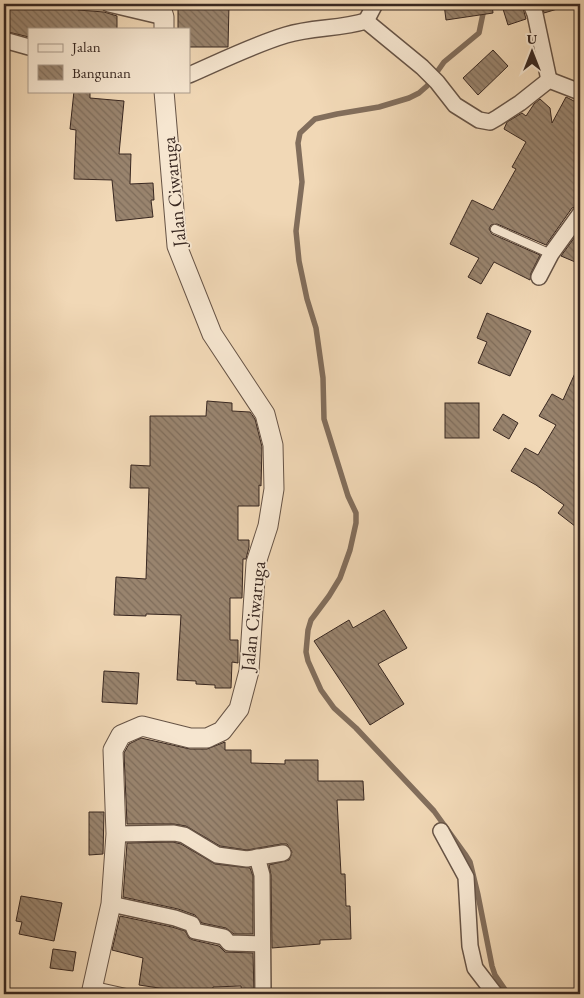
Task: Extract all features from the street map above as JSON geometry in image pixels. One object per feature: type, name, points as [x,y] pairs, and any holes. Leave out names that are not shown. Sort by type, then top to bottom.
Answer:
[{"type":"street","points":[[109,4],[162,16]]},
{"type":"street","points":[[190,75],[286,35],[306,30],[354,25],[366,21],[375,4]]},
{"type":"street","points":[[531,4],[536,14],[549,80]]},
{"type":"street","points":[[366,21],[437,82],[455,105],[479,120],[490,122],[520,103],[549,80]]},
{"type":"street","points":[[4,40],[28,46]]},
{"type":"street","points":[[549,80],[580,92]]},
{"type":"street","name":"Jalan Ciwaruga","points":[[93,990],[111,904],[116,834],[113,750],[121,735],[142,726],[190,738],[207,738],[222,731],[239,709],[249,671],[256,563],[268,526],[274,490],[274,445],[265,414],[212,334],[177,246],[164,92]]},
{"type":"street","points":[[539,277],[551,254],[580,214]]},
{"type":"street","points":[[441,831],[466,877],[470,946],[475,968],[495,994]]},
{"type":"street","points":[[116,834],[174,833],[184,835],[217,855],[247,859],[283,853]]},
{"type":"street","points":[[257,857],[262,875],[262,994]]},
{"type":"street","points":[[111,904],[175,918],[192,924],[195,932],[224,937],[229,943],[262,944]]},
{"type":"lane","points":[[495,229],[551,254]]},
{"type":"lane","points":[[93,990],[130,994]]},
{"type":"building","points":[[10,4],[78,4],[78,10],[104,12],[117,16],[117,28],[28,28],[28,37],[4,31]]},
{"type":"building","points":[[178,4],[229,5],[228,47],[190,47],[190,28],[178,28]]},
{"type":"building","points":[[444,4],[492,4],[493,13],[446,20]]},
{"type":"building","points":[[522,4],[526,19],[508,25],[503,9]]},
{"type":"building","points":[[541,4],[564,4],[564,7],[544,13]]},
{"type":"building","points":[[493,50],[508,66],[478,95],[463,78]]},
{"type":"building","points":[[74,92],[90,92],[90,98],[124,101],[119,154],[131,154],[130,184],[153,183],[154,200],[151,200],[153,217],[116,221],[112,180],[74,179],[76,130],[70,129]]},
{"type":"building","points":[[566,97],[580,104],[580,205],[572,208],[546,245],[497,224],[491,225],[489,229],[492,234],[540,255],[531,273],[530,280],[494,262],[481,284],[468,277],[479,258],[450,244],[472,200],[493,210],[516,169],[512,167],[526,142],[504,129],[507,122],[522,113],[526,116],[540,99],[550,108],[552,123]]},
{"type":"building","points":[[580,230],[580,264],[561,256]]},
{"type":"building","points":[[487,313],[531,331],[510,376],[478,363],[487,342],[477,338]]},
{"type":"building","points":[[580,362],[580,530],[558,513],[564,505],[536,485],[511,471],[525,448],[538,455],[556,425],[539,416],[552,394],[563,400]]},
{"type":"building","points":[[207,401],[232,403],[232,411],[250,412],[255,419],[262,447],[259,506],[238,506],[238,540],[249,540],[249,547],[246,559],[243,559],[242,598],[230,598],[230,640],[238,640],[238,663],[232,662],[231,688],[215,688],[215,685],[196,684],[196,681],[177,680],[181,615],[114,615],[116,577],[146,579],[149,488],[130,488],[131,465],[150,466],[150,416],[206,416]]},
{"type":"building","points":[[445,403],[479,403],[479,438],[445,438]]},
{"type":"building","points":[[503,414],[518,423],[509,439],[493,430]]},
{"type":"building","points":[[384,610],[407,648],[378,664],[404,704],[370,725],[314,641],[349,620],[353,628]]},
{"type":"building","points":[[104,671],[139,673],[137,704],[102,702]]},
{"type":"building","points":[[141,738],[190,749],[207,749],[225,742],[225,750],[251,750],[251,763],[285,764],[285,760],[318,760],[318,781],[363,781],[364,800],[337,800],[341,874],[345,874],[346,906],[350,906],[351,939],[320,940],[320,944],[272,948],[271,875],[269,865],[289,860],[292,852],[287,844],[247,850],[220,846],[186,826],[174,824],[127,824],[124,753],[129,744]]},
{"type":"building","points":[[89,812],[104,812],[103,854],[89,855]]},
{"type":"building","points":[[173,842],[181,844],[215,864],[250,868],[253,876],[253,934],[234,934],[226,928],[202,923],[195,915],[178,909],[123,897],[127,843]]},
{"type":"building","points":[[21,896],[62,903],[54,941],[19,934],[22,922],[16,921]]},
{"type":"building","points":[[120,916],[185,931],[189,938],[219,946],[225,952],[253,953],[254,994],[242,994],[241,986],[213,987],[212,994],[185,994],[185,992],[139,985],[143,958],[112,950]]},
{"type":"building","points":[[53,949],[76,952],[73,971],[50,968]]},
{"type":"waterway","points":[[485,4],[479,33],[444,62],[427,86],[419,93],[379,107],[315,119],[300,133],[298,143],[302,182],[296,231],[299,261],[307,299],[316,328],[323,378],[324,419],[348,496],[356,513],[356,523],[350,550],[340,578],[311,620],[306,652],[308,661],[321,690],[334,708],[356,728],[434,811],[470,862],[492,966],[495,975],[508,994]]}]
